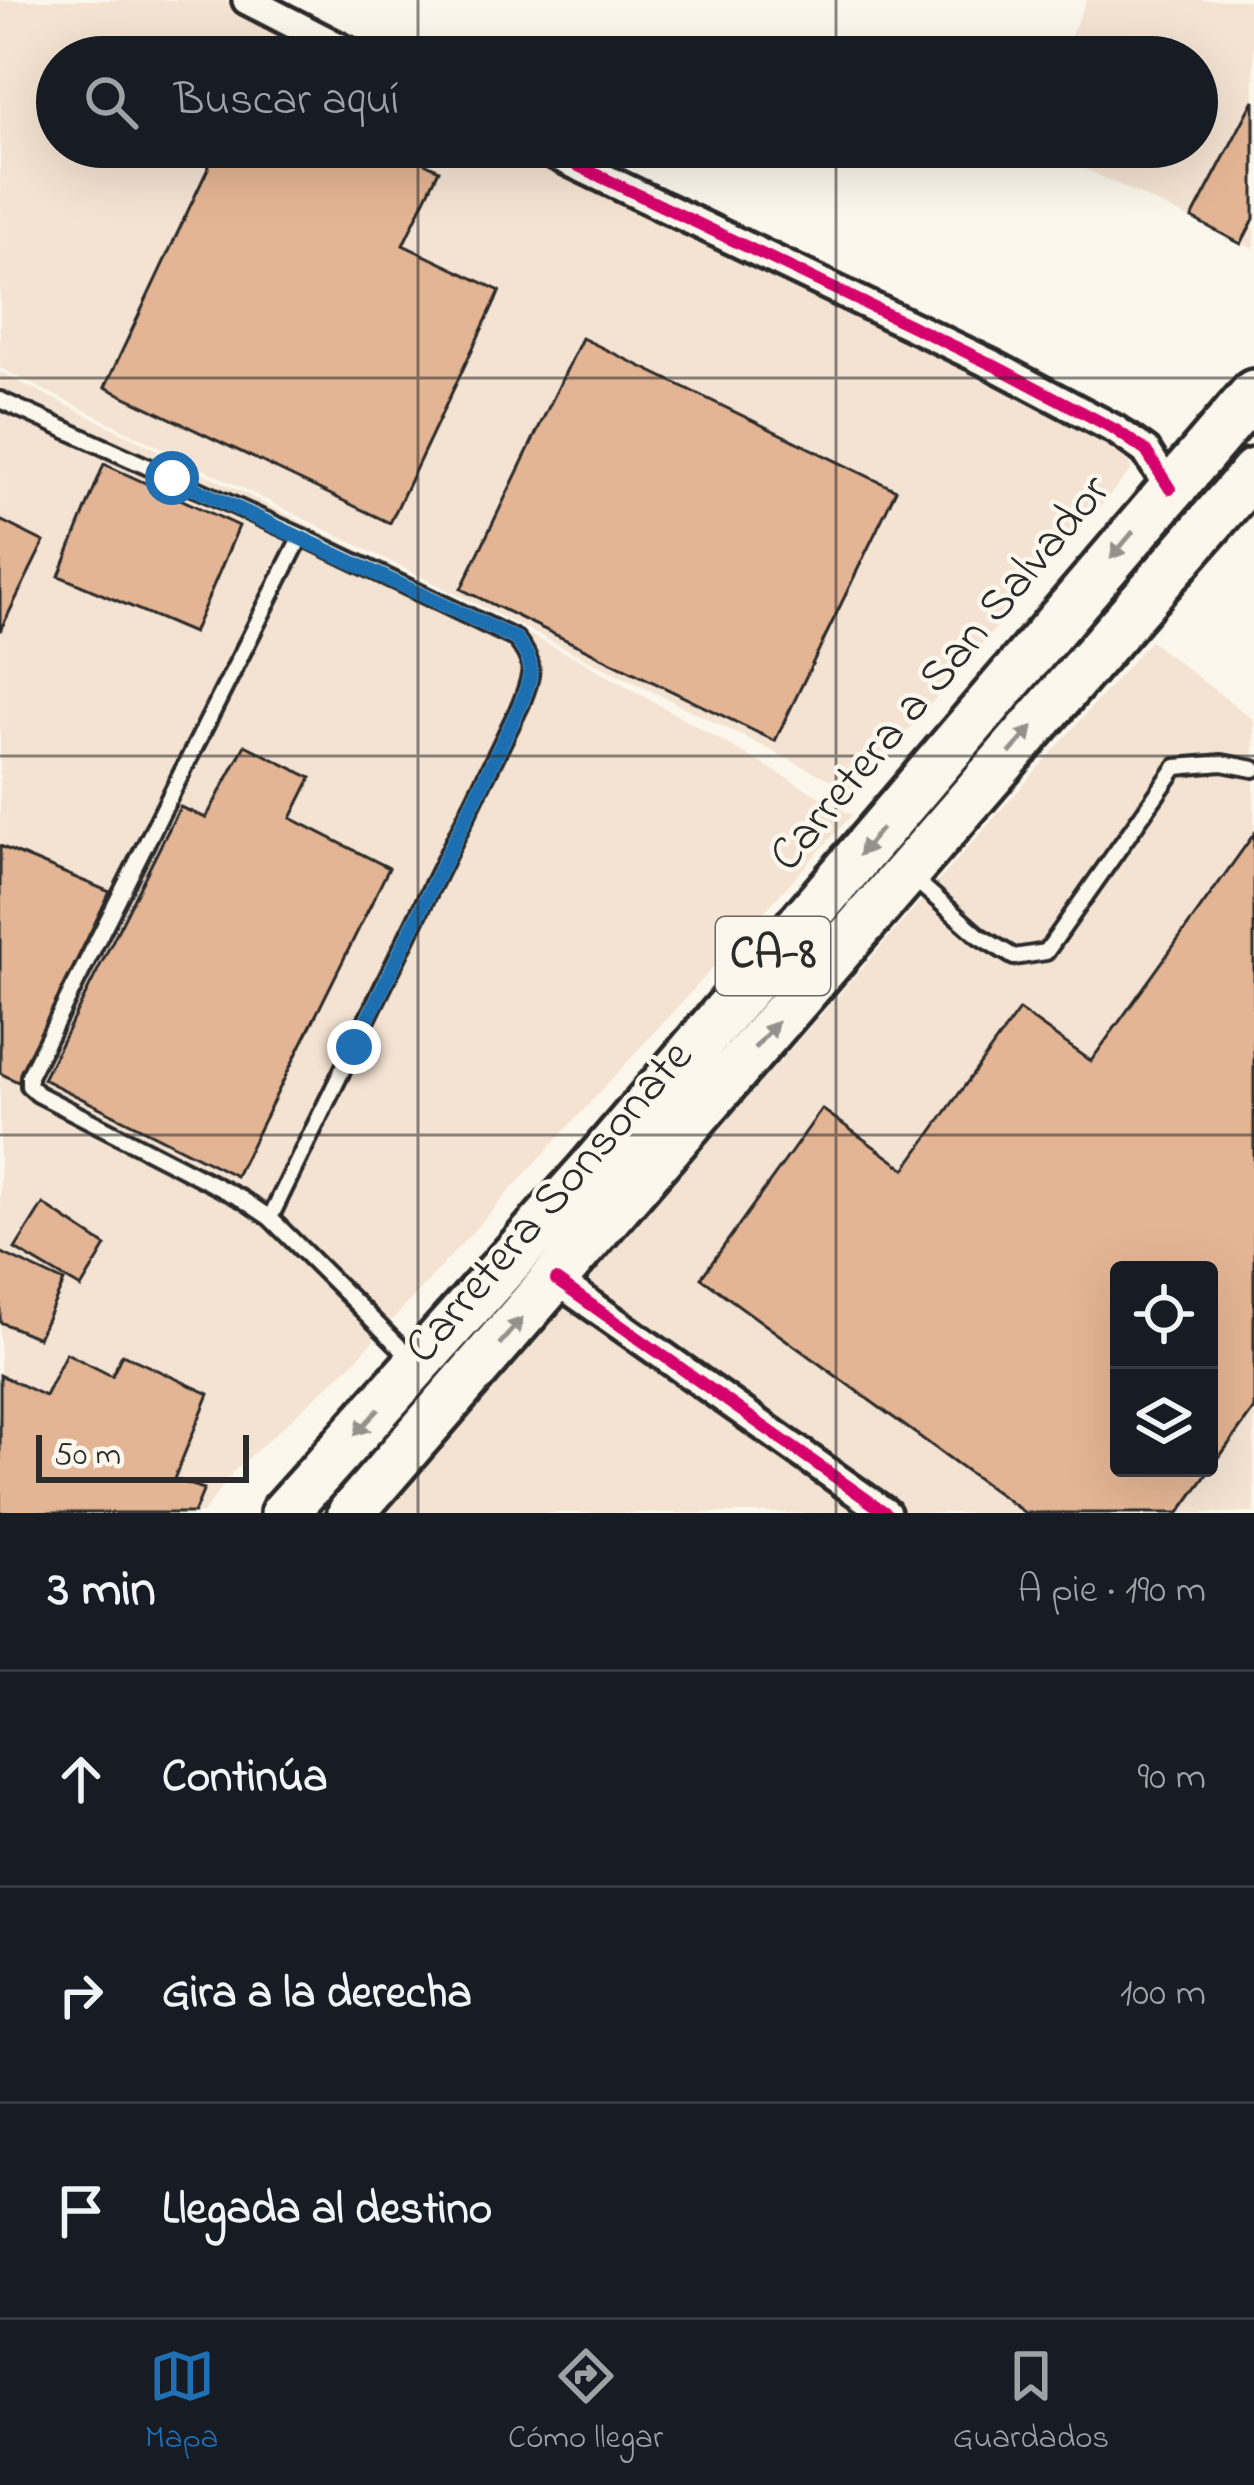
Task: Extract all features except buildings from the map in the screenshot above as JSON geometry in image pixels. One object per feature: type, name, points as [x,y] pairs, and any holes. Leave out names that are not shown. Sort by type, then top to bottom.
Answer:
[{"type":"highway","name":"Carretera a San Salvador","points":[[284,1513],[604,1154],[1254,393]]},
{"type":"highway","name":"Carretera Sonsonate","points":[[350,1513],[1254,472]]},
{"type":"street","points":[[247,0],[317,36]]},
{"type":"street","points":[[583,168],[973,355],[1117,430],[1146,451],[1170,489]]},
{"type":"street","points":[[556,1280],[886,1513]]},
{"type":"lane","points":[[0,400],[516,639],[530,656],[531,676],[521,704],[270,1218]]},
{"type":"lane","points":[[302,536],[29,1076],[29,1086],[270,1218],[419,1366]]},
{"type":"lane","points":[[906,872],[979,936],[1014,957],[1046,952],[1176,767],[1222,763],[1254,769]]},
{"type":"shaded area","points":[[0,0],[225,0],[297,36],[36,36],[36,168],[559,168],[1120,450],[1132,469],[855,792],[0,368]]},
{"type":"shaded area","points":[[1087,0],[1254,0],[1254,249],[1083,168],[1218,168],[1218,36],[1071,36]]},
{"type":"shaded area","points":[[0,372],[582,661],[852,815],[355,1361],[234,1471],[203,1513],[0,1513]]},
{"type":"shaded area","points":[[1150,641],[1254,720],[1254,1513],[382,1513]]},
{"type":"cycle path","points":[[583,168],[993,365],[1116,430],[1146,451],[1170,489]]},
{"type":"cycle path","points":[[556,1280],[886,1513]]},
{"type":"route","points":[[172,478],[516,639],[530,656],[531,676],[521,704],[354,1047]]}]
